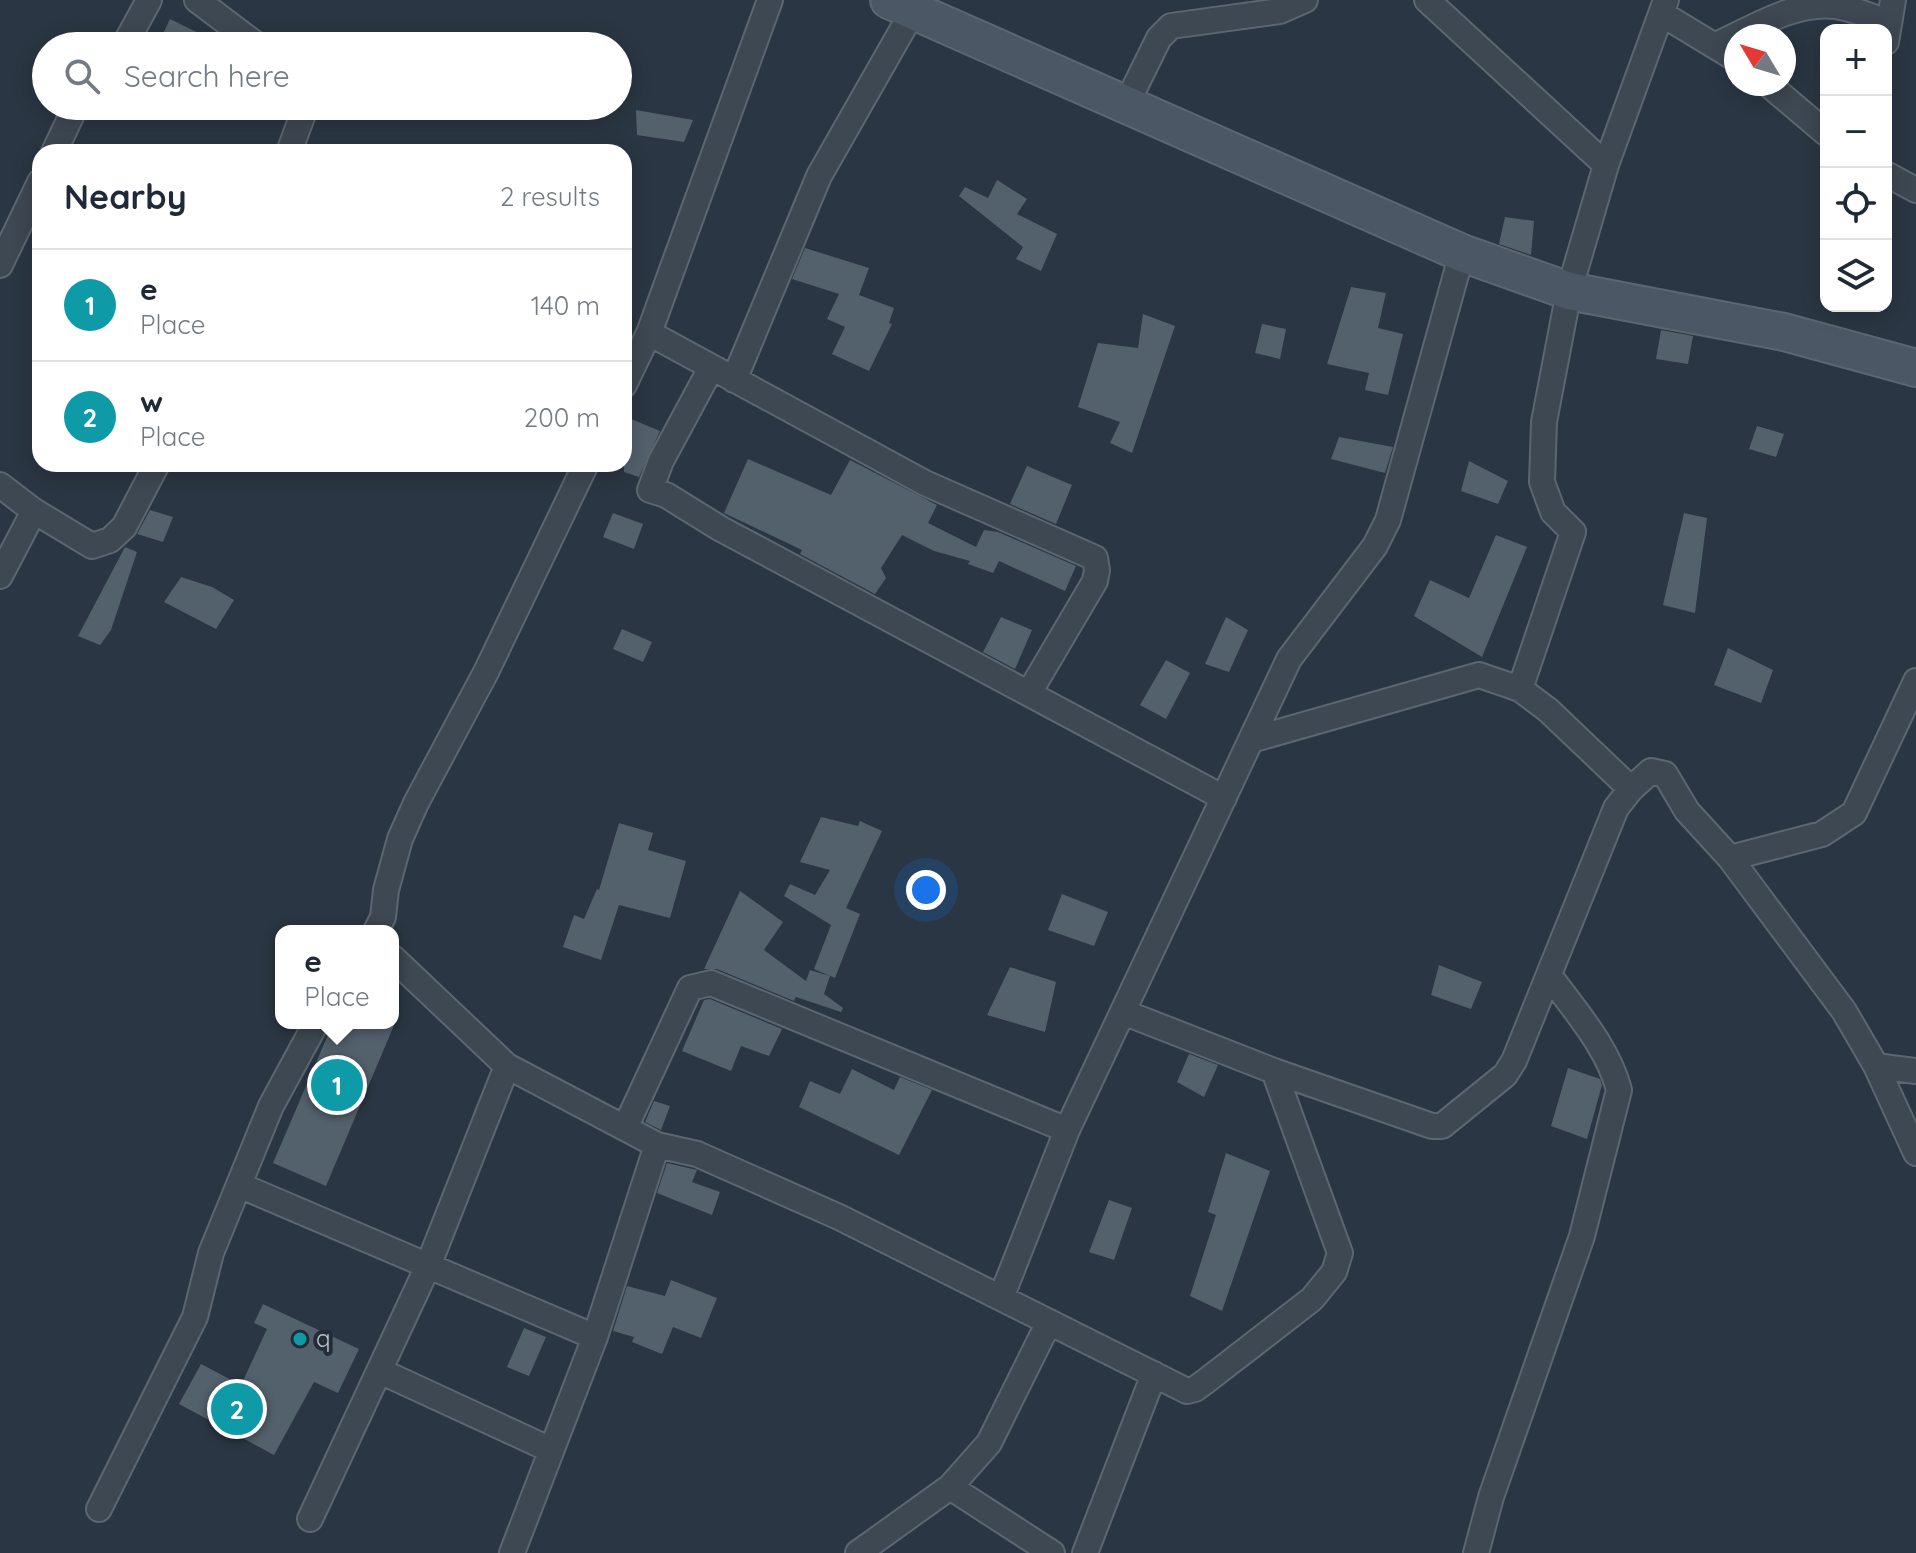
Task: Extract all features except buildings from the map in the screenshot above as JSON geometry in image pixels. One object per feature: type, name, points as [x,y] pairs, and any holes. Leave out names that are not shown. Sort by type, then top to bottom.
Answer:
[{"type":"street","points":[[132,32],[149,0]]},
{"type":"street","points":[[197,0],[239,32]]},
{"type":"street","points":[[632,368],[649,333],[770,0]]},
{"type":"street","points":[[1126,105],[1159,38],[1171,26],[1280,11],[1305,0]]},
{"type":"street","points":[[1427,0],[1606,165]]},
{"type":"street","points":[[734,380],[819,176],[901,5],[1462,253],[1569,291],[1784,332],[1916,368]]},
{"type":"street","points":[[1716,45],[1787,13],[1808,7],[1836,6],[1890,22]]},
{"type":"street","points":[[1520,689],[1573,532],[1553,512],[1542,482],[1544,422],[1569,291],[1606,165],[1664,7],[1724,51]]},
{"type":"street","points":[[1782,96],[1820,128]]},
{"type":"street","points":[[58,144],[69,120]]},
{"type":"street","points":[[292,144],[301,120]]},
{"type":"street","points":[[1892,177],[1916,190]]},
{"type":"street","points":[[3,251],[32,197]]},
{"type":"street","points":[[1001,1298],[1067,1130],[1289,659],[1375,546],[1388,520],[1462,253]]},
{"type":"street","points":[[649,333],[925,483],[1095,558],[1095,581],[1029,693]]},
{"type":"street","points":[[711,368],[661,461],[650,490],[666,495],[721,529],[1224,798]]},
{"type":"street","points":[[0,485],[34,511],[92,546],[110,540],[124,527],[153,472]]},
{"type":"street","points":[[379,925],[400,839],[416,803],[486,672],[582,472]]},
{"type":"street","points":[[0,576],[34,511]]},
{"type":"street","points":[[1251,740],[1479,675],[1520,689],[1548,710],[1631,789]]},
{"type":"street","points":[[1730,858],[1822,834],[1854,813],[1916,681]]},
{"type":"street","points":[[1123,1012],[1274,1071],[1432,1126],[1442,1126],[1505,1075],[1514,1061],[1616,808],[1651,771],[1665,774],[1687,811],[1730,858],[1844,1011],[1876,1066],[1916,1153]]},
{"type":"street","points":[[399,964],[507,1066],[657,1145],[697,1154],[839,1217],[1187,1391],[1195,1389],[1312,1299],[1334,1272],[1340,1253],[1274,1071]]},
{"type":"street","points":[[1476,1553],[1491,1497],[1582,1236],[1619,1090],[1614,1071],[1601,1048],[1549,975]]},
{"type":"street","points":[[625,1128],[690,988],[711,983],[1067,1130]]},
{"type":"street","points":[[99,1509],[195,1317],[211,1253],[271,1106],[313,1029]]},
{"type":"street","points":[[310,1519],[428,1266],[507,1066]]},
{"type":"street","points":[[1876,1066],[1916,1071]]},
{"type":"street","points":[[512,1553],[595,1337],[657,1145]]},
{"type":"street","points":[[239,1185],[595,1337]]},
{"type":"street","points":[[858,1553],[950,1487],[989,1443],[1049,1322]]},
{"type":"street","points":[[380,1371],[551,1450]]},
{"type":"street","points":[[1085,1553],[1154,1374]]},
{"type":"street","points":[[950,1487],[1052,1553]]},
{"type":"place","name":"e","points":[[337,1085]]},
{"type":"place","name":"q","points":[[300,1339]]},
{"type":"place","name":"w","points":[[237,1409]]}]
